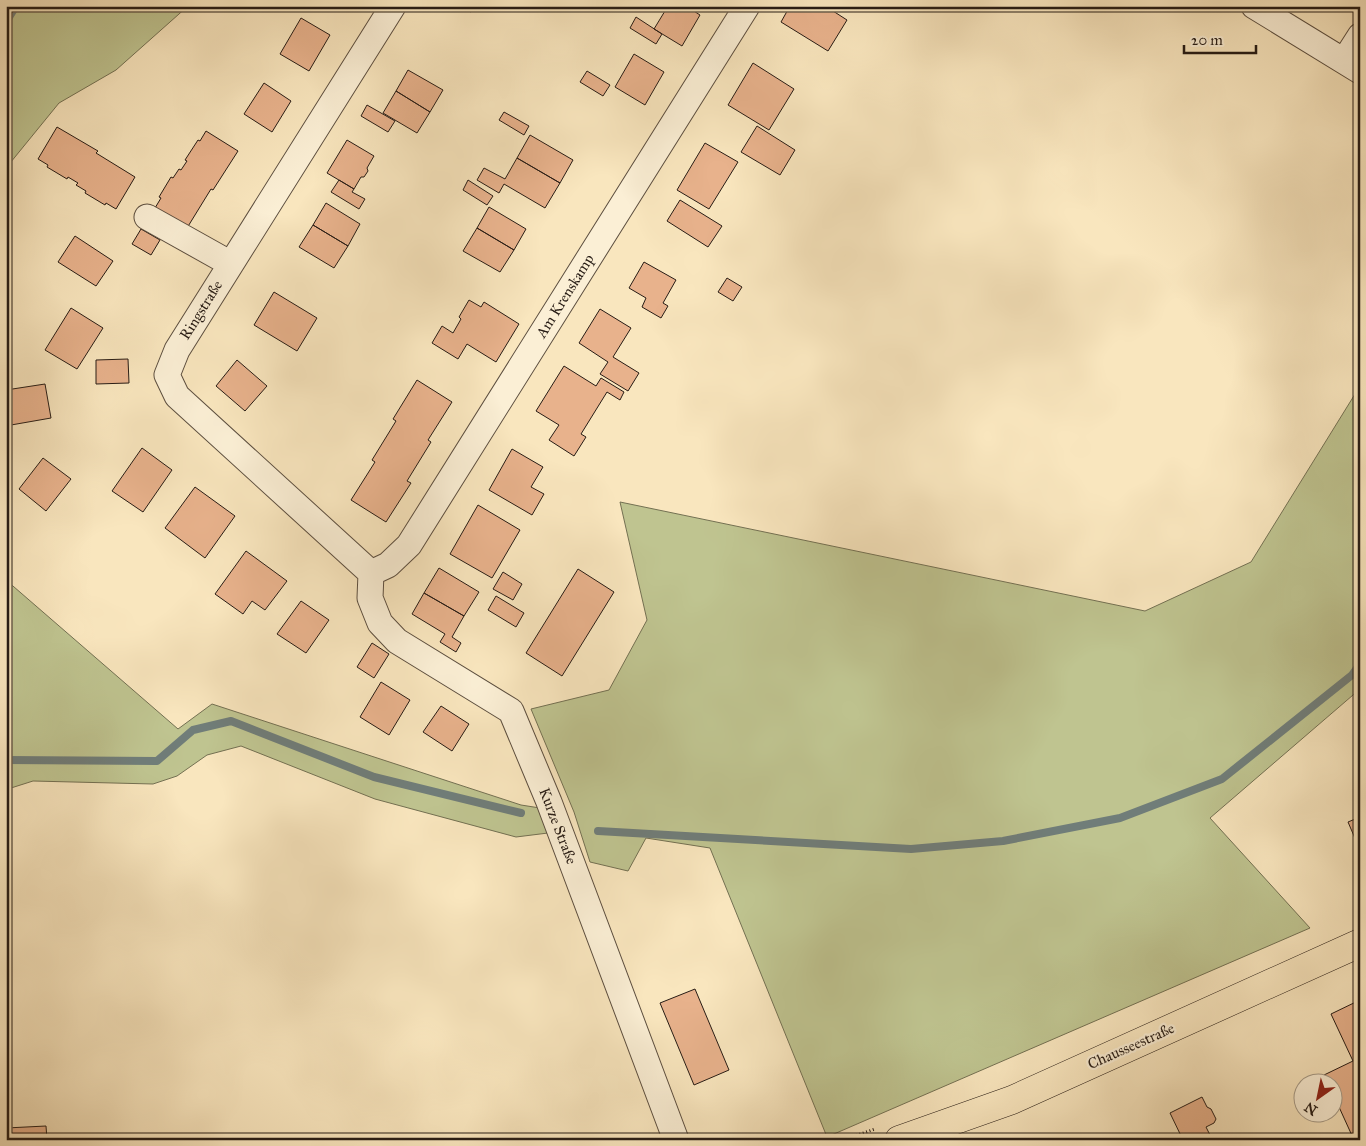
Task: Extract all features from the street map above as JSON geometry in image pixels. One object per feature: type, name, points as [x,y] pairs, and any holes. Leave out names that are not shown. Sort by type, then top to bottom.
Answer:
[{"type":"main road","name":"Chausseestraße","points":[[899,1140],[1012,1100],[1360,943]]},
{"type":"street","name":"Ringstraße","points":[[371,573],[177,396],[167,375],[177,350],[393,6]]},
{"type":"street","name":"Am Krenskamp","points":[[371,573],[388,565],[409,545],[746,6]]},
{"type":"street","points":[[1254,6],[1352,66],[1360,36]]},
{"type":"street","points":[[147,217],[231,264]]},
{"type":"street","name":"Kurze Straße","points":[[371,573],[370,598],[380,623],[397,641],[511,711],[549,802],[676,1140]]},
{"type":"green space","points":[[6,6],[188,6],[116,70],[59,103],[6,168]]},
{"type":"green space","points":[[1360,386],[1360,689],[1210,818],[1310,928],[827,1137],[710,848],[646,838],[628,871],[590,862],[574,812],[531,709],[609,690],[647,620],[620,502],[1145,611],[1251,562]]},
{"type":"green space","points":[[6,580],[178,729],[212,704],[521,805],[540,808],[548,833],[516,837],[375,799],[241,746],[207,755],[177,776],[153,784],[33,781],[6,791]]},
{"type":"building","points":[[461,6],[475,6],[471,12]]},
{"type":"building","points":[[668,6],[686,6],[700,15],[682,46],[654,29]]},
{"type":"building","points":[[790,6],[836,6],[833,11],[847,20],[828,51],[781,22]]},
{"type":"building","points":[[636,17],[662,34],[656,44],[630,28]]},
{"type":"building","points":[[301,18],[330,35],[309,71],[280,54]]},
{"type":"building","points":[[634,54],[664,72],[645,105],[615,87]]},
{"type":"building","points":[[753,63],[794,89],[769,130],[728,105]]},
{"type":"building","points":[[408,70],[443,90],[430,112],[396,91]]},
{"type":"building","points":[[587,71],[610,85],[603,96],[580,82]]},
{"type":"building","points":[[264,83],[291,101],[272,132],[244,114]]},
{"type":"building","points":[[396,91],[430,112],[417,133],[383,113]]},
{"type":"building","points":[[367,105],[395,121],[388,132],[361,116]]},
{"type":"building","points":[[504,112],[529,126],[524,135],[499,120]]},
{"type":"building","points":[[757,126],[795,150],[780,175],[741,152]]},
{"type":"building","points":[[57,127],[98,151],[96,153],[135,177],[116,209],[85,193],[86,191],[76,185],[78,183],[47,167],[48,165],[38,159]]},
{"type":"building","points":[[206,131],[238,151],[213,190],[211,189],[187,228],[155,208],[171,177],[173,178],[179,169],[181,170],[187,161],[185,160]]},
{"type":"building","points":[[530,135],[573,160],[560,183],[517,158]]},
{"type":"building","points":[[347,140],[374,156],[367,168],[368,171],[364,177],[361,177],[354,189],[327,173]]},
{"type":"building","points":[[705,143],[738,162],[709,209],[677,190]]},
{"type":"building","points":[[517,158],[560,183],[545,208],[504,184],[499,193],[477,180],[484,168],[505,179]]},
{"type":"building","points":[[339,180],[354,189],[352,192],[365,199],[359,209],[331,192]]},
{"type":"building","points":[[468,180],[493,196],[487,205],[463,190]]},
{"type":"building","points":[[680,200],[722,226],[708,247],[667,221]]},
{"type":"building","points":[[326,203],[360,224],[348,246],[313,225]]},
{"type":"building","points":[[489,207],[526,229],[514,250],[477,228]]},
{"type":"building","points":[[313,225],[348,246],[334,268],[299,247]]},
{"type":"building","points":[[477,228],[514,250],[500,272],[463,251]]},
{"type":"building","points":[[141,229],[160,240],[151,255],[132,244]]},
{"type":"building","points":[[75,236],[113,261],[96,286],[58,262]]},
{"type":"building","points":[[644,262],[676,280],[663,303],[668,306],[661,318],[642,307],[646,298],[629,288]]},
{"type":"building","points":[[727,278],[742,287],[733,301],[718,292]]},
{"type":"building","points":[[274,292],[317,318],[297,351],[254,325]]},
{"type":"building","points":[[469,300],[481,307],[484,302],[519,324],[496,362],[467,344],[458,359],[432,343],[442,326],[453,333],[461,319],[459,317]]},
{"type":"building","points":[[71,308],[103,328],[77,369],[45,350]]},
{"type":"building","points":[[600,309],[631,328],[613,357],[639,373],[628,391],[600,374],[608,362],[579,343]]},
{"type":"building","points":[[128,359],[129,383],[96,384],[96,360]]},
{"type":"building","points":[[237,360],[267,386],[245,411],[216,386]]},
{"type":"building","points":[[564,366],[596,386],[601,378],[624,392],[620,400],[607,392],[581,434],[586,437],[574,456],[549,440],[559,425],[536,411]]},
{"type":"building","points":[[417,380],[452,402],[428,440],[431,442],[407,481],[411,483],[386,522],[351,500],[375,462],[372,460],[396,421],[393,419]]},
{"type":"building","points":[[45,384],[51,418],[11,425],[6,390]]},
{"type":"building","points":[[142,448],[172,470],[143,512],[112,491]]},
{"type":"building","points":[[512,449],[543,467],[531,487],[544,494],[532,515],[489,490]]},
{"type":"building","points":[[43,458],[71,479],[46,511],[19,489]]},
{"type":"building","points":[[195,487],[235,516],[205,558],[165,528]]},
{"type":"building","points":[[478,505],[520,530],[492,578],[450,554]]},
{"type":"building","points":[[246,551],[287,581],[265,610],[252,601],[243,614],[215,594]]},
{"type":"building","points":[[439,568],[479,592],[464,616],[424,593]]},
{"type":"building","points":[[578,569],[614,592],[562,676],[526,653]]},
{"type":"building","points":[[503,572],[522,584],[513,600],[493,589]]},
{"type":"building","points":[[424,593],[464,616],[452,637],[461,643],[456,652],[440,642],[445,634],[412,614]]},
{"type":"building","points":[[496,596],[524,613],[516,627],[488,610]]},
{"type":"building","points":[[301,601],[329,620],[306,653],[277,634]]},
{"type":"building","points":[[372,643],[389,654],[374,678],[357,667]]},
{"type":"building","points":[[381,682],[410,700],[389,735],[360,717]]},
{"type":"building","points":[[441,706],[469,724],[452,751],[423,732]]},
{"type":"building","points":[[1360,817],[1360,850],[1348,822]]},
{"type":"building","points":[[695,989],[729,1070],[694,1085],[660,1003]]},
{"type":"building","points":[[1360,1000],[1360,1140],[1354,1140],[1344,1118],[1344,1074],[1326,1074],[1353,1061],[1331,1014]]},
{"type":"building","points":[[1202,1097],[1216,1119],[1214,1123],[1206,1127],[1212,1139],[1183,1140],[1170,1113]]},
{"type":"building","points":[[46,1126],[47,1140],[6,1140],[6,1128]]},
{"type":"waterway","points":[[6,22],[16,6]]},
{"type":"waterway","points":[[598,831],[911,849],[1003,841],[1120,818],[1222,779],[1352,675],[1360,664]]},
{"type":"waterway","points":[[6,760],[157,761],[193,730],[231,721],[374,777],[521,813]]}]
